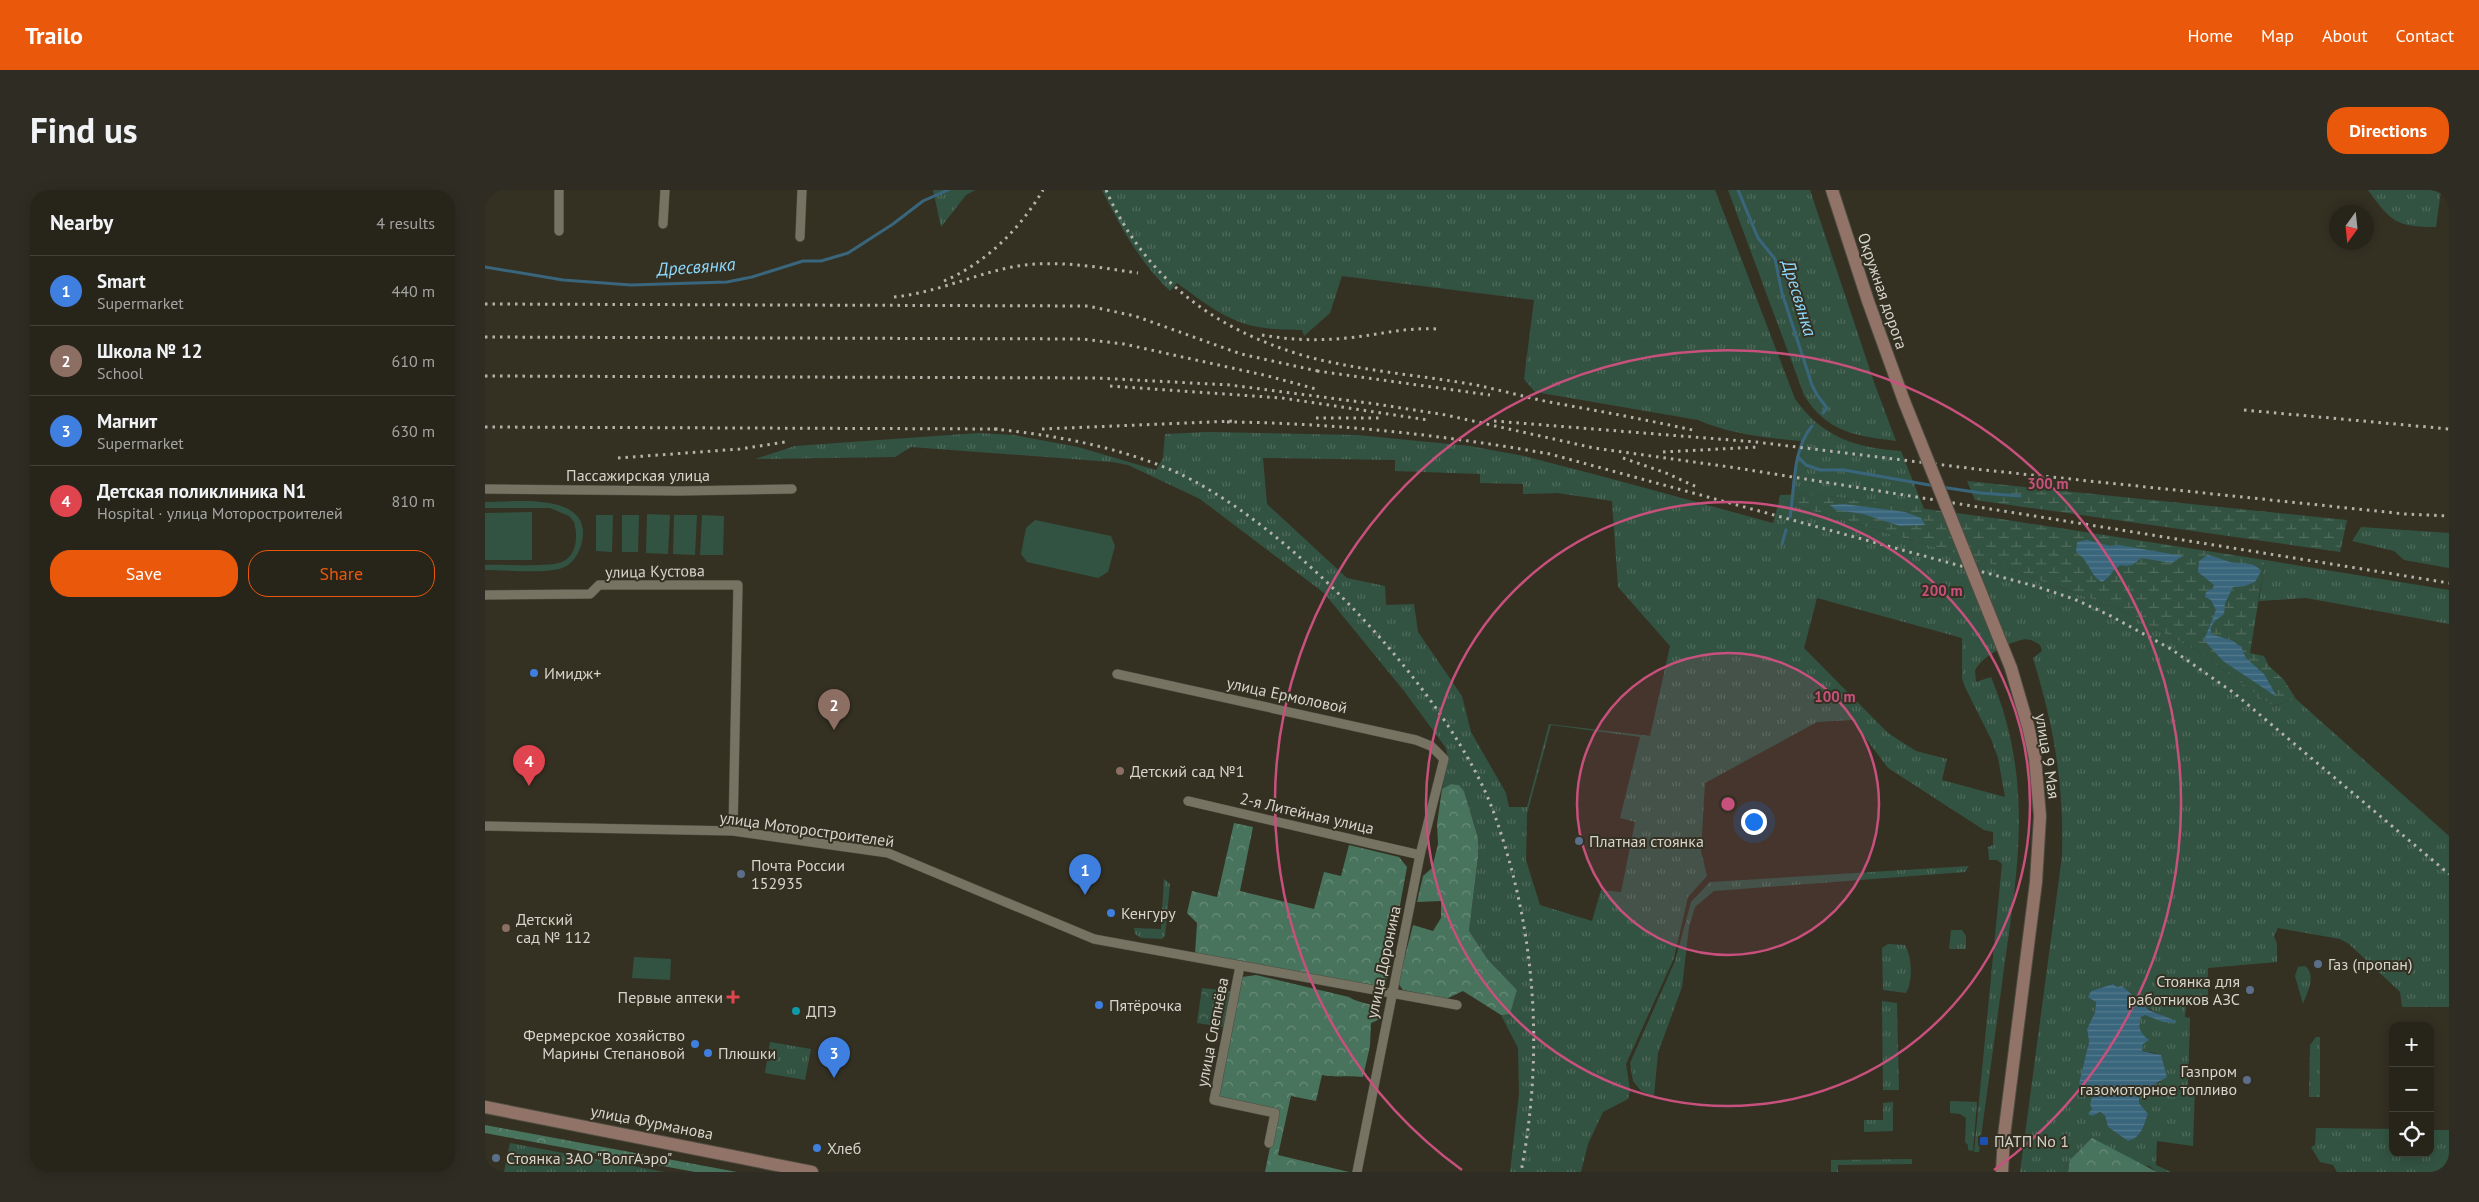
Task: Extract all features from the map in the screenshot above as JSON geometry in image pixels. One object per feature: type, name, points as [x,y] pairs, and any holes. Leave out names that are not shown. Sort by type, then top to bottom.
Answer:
[{"type":"main road","name":"Окружная дорога","points":[[1832,190],[1868,301],[1904,401]]},
{"type":"main road","name":"улица 9 Мая","points":[[1904,401],[2011,668],[2033,750],[2040,816],[2036,882],[2005,1136],[2003,1172]]},
{"type":"main road","name":"улица Фурманова","points":[[485,1107],[812,1172]]},
{"type":"main road","name":"улица 9 Мая","points":[[1997,1172],[2005,1136]]},
{"type":"street","points":[[559,190],[559,230]]},
{"type":"street","points":[[663,224],[665,190]]},
{"type":"street","points":[[801,237],[802,190]]},
{"type":"street","name":"Пассажирская улица","points":[[485,489],[680,492],[791,489]]},
{"type":"street","name":"улица Кустова","points":[[485,595],[590,594],[599,585],[738,585],[733,830]]},
{"type":"street","name":"улица Ермоловой","points":[[1117,674],[1417,740],[1431,746],[1444,759]]},
{"type":"street","name":"улица Доронина","points":[[1357,1172],[1391,993],[1420,855],[1444,759]]},
{"type":"street","name":"2-я Литейная улица","points":[[1188,801],[1420,855]]},
{"type":"street","name":"улица Моторостроителей","points":[[485,826],[733,830],[888,852],[1094,939],[1457,1006]]},
{"type":"street","name":"улица Слепнёва","points":[[1240,966],[1214,1100],[1275,1113],[1269,1143]]},
{"type":"green space","points":[[933,190],[975,190],[966,195],[941,227]]},
{"type":"green space","points":[[1102,190],[1715,190],[1795,399],[1817,423],[1841,438],[1869,447],[1901,451],[1924,509],[1813,494],[1792,495],[1801,441],[1748,435],[1698,420],[1535,392],[1524,379],[1534,300],[1342,276],[1330,313],[1304,336],[1302,330],[1264,328],[1236,321],[1205,304],[1177,283],[1170,291],[1140,256]]},
{"type":"green space","points":[[1728,190],[1810,190],[1875,385],[1896,441],[1868,437],[1843,430],[1822,417],[1804,395]]},
{"type":"green space","points":[[2368,190],[2441,190],[2436,227],[2412,226],[2396,221],[2389,216]]},
{"type":"green space","points":[[1207,432],[1357,435],[1470,446],[1524,456],[1773,523],[1779,501],[1999,566],[2115,607],[2196,650],[2273,706],[2296,699],[2449,836],[2449,1007],[2402,1007],[2400,992],[2349,944],[2340,939],[2278,928],[2274,936],[2277,944],[2277,962],[2208,968],[2208,1003],[2186,1005],[2185,1017],[2190,1018],[2188,1087],[2195,1087],[2193,1146],[2157,1141],[2156,1165],[2171,1172],[2157,1172],[2149,1166],[2070,1160],[2068,1172],[2020,1172],[2062,856],[2061,804],[2056,756],[2047,708],[2033,658],[2042,651],[2040,645],[2031,640],[2024,639],[2009,644],[1995,652],[1982,661],[1975,671],[1976,682],[1991,677],[2004,714],[2013,751],[2018,786],[2019,821],[2014,893],[1979,1152],[1974,1152],[2002,864],[1997,860],[1989,860],[1988,847],[1993,845],[1993,832],[1984,830],[1888,768],[1852,720],[1817,722],[1705,783],[1701,851],[1707,876],[1688,897],[1674,958],[1626,1064],[1630,1090],[1628,1099],[1603,1112],[1588,1144],[1581,1172],[1510,1172],[1519,1094],[1518,1048],[1501,1015],[1510,1014],[1517,990],[1488,961],[1469,931],[1478,857],[1478,838],[1464,791],[1459,785],[1451,784],[1442,789],[1448,759],[1446,748],[1404,691],[1324,593],[1200,499],[1128,465],[1112,462],[911,447],[895,457],[755,459],[795,446],[978,433],[1014,435],[1078,447],[1156,470],[1163,458],[1165,434]],"holes":[[[1263,458],[1395,460],[1395,471],[1480,474],[1480,483],[1523,484],[1523,494],[1557,493],[1612,501],[1618,587],[1670,646],[1650,736],[1549,724],[1527,807],[1509,807],[1506,793],[1471,732],[1462,696],[1418,632],[1414,604],[1386,605],[1385,586],[1347,578],[1267,504]],[[1817,598],[1962,638],[1962,678],[1998,758],[2005,797],[1942,780],[1947,759],[1916,751],[1888,733],[1804,648]],[[1551,725],[1640,737],[1620,818],[1635,822],[1621,892],[1601,890],[1592,921],[1540,905],[1526,860],[1527,814]],[[2113,984],[2117,987],[2122,987],[2138,1003],[2167,1018],[2145,1015],[2141,1017],[2142,1051],[2156,1053],[2161,1082],[2155,1084],[2152,1091],[2139,1097],[2139,1103],[2148,1115],[2139,1134],[2128,1141],[2108,1127],[2105,1116],[2099,1112],[2092,1097],[2085,1062],[2089,1042],[2087,1029],[2095,1012],[2096,1001],[2089,997],[2091,991]]]},
{"type":"green space","points":[[1967,481],[2347,520],[2340,552],[1975,500]]},
{"type":"green space","points":[[1813,494],[2001,519],[2265,560],[2250,653],[2264,656],[2269,666],[2284,680],[2296,699],[2273,706],[2196,650],[2115,607],[1999,566],[1779,501],[1780,495]]},
{"type":"green space","points":[[531,501],[564,507],[576,514],[582,526],[582,542],[579,551],[569,564],[555,570],[485,570],[485,565],[538,565],[564,561],[572,554],[576,533],[574,522],[569,516],[550,508],[485,508],[485,502]]},
{"type":"green space","points":[[532,512],[532,560],[485,560],[485,513]]},
{"type":"green space","points":[[647,514],[670,515],[668,554],[646,553]]},
{"type":"green space","points":[[596,515],[613,515],[612,552],[596,551]]},
{"type":"green space","points":[[622,515],[639,515],[638,552],[622,552]]},
{"type":"green space","points":[[674,515],[697,515],[695,555],[673,554]]},
{"type":"green space","points":[[702,515],[724,516],[723,555],[700,555]]},
{"type":"green space","points":[[1035,520],[1111,536],[1115,546],[1108,572],[1098,578],[1027,562],[1021,554],[1026,528]]},
{"type":"green space","points":[[2361,527],[2449,533],[2449,568],[2404,560],[2394,551],[2352,541]]},
{"type":"green space","points":[[2265,560],[2449,590],[2449,624],[2306,598],[2259,601]]},
{"type":"green space","points":[[1451,784],[1459,785],[1464,791],[1478,838],[1478,857],[1469,931],[1488,960],[1517,990],[1510,1014],[1501,1015],[1463,991],[1446,999],[1403,990],[1398,983],[1413,925],[1433,931],[1441,918],[1441,901],[1417,902],[1423,876],[1432,868],[1438,844],[1437,824],[1442,789]]},
{"type":"green space","points":[[1234,823],[1253,827],[1240,891],[1314,909],[1324,872],[1341,876],[1349,845],[1399,857],[1407,867],[1386,981],[1376,986],[1195,954],[1197,923],[1187,913],[1192,891],[1217,897]]},
{"type":"green space","points":[[1969,866],[1965,872],[1714,891],[1695,907],[1689,927],[1682,987],[1658,1053],[1654,1096],[1641,1091],[1633,1081],[1630,1063],[1675,961],[1691,902],[1710,882]]},
{"type":"green space","points":[[1164,879],[1170,884],[1165,936],[1162,939],[1141,938],[1135,934],[1134,928],[1161,929]]},
{"type":"green space","points":[[1951,930],[1962,930],[1966,936],[1966,949],[1949,949]]},
{"type":"green space","points":[[1888,944],[1905,945],[1907,950],[1911,976],[1906,993],[1883,990],[1882,948]]},
{"type":"green space","points":[[634,957],[671,959],[670,980],[632,978]]},
{"type":"green space","points":[[2305,966],[2309,970],[2311,979],[2303,1004],[2295,976],[2298,967]]},
{"type":"green space","points":[[1256,975],[1349,997],[1380,1010],[1378,1020],[1371,1023],[1370,1046],[1363,1077],[1322,1075],[1316,1101],[1291,1096],[1278,1155],[1349,1172],[1265,1172],[1277,1112],[1218,1097],[1242,977]]},
{"type":"green space","points":[[1202,988],[1231,991],[1223,1027],[1197,1023]]},
{"type":"green space","points":[[1882,1001],[1897,1003],[1899,1090],[1883,1090]]},
{"type":"green space","points":[[2316,1037],[2320,1037],[2320,1097],[2309,1097],[2310,1045]]},
{"type":"green space","points":[[770,1042],[811,1049],[805,1080],[765,1073]]},
{"type":"green space","points":[[1950,1101],[1977,1102],[1973,1151],[1968,1150],[1968,1145],[1965,1142],[1966,1118],[1960,1114],[1950,1113]]},
{"type":"green space","points":[[1893,1102],[1893,1131],[1864,1132],[1864,1120],[1883,1120],[1883,1103]]},
{"type":"green space","points":[[485,1125],[737,1172],[695,1172],[485,1133]]},
{"type":"green space","points":[[2316,1128],[2389,1129],[2389,1157],[2434,1157],[2434,1130],[2449,1130],[2449,1172],[2337,1172],[2333,1165],[2320,1162],[2311,1147],[2315,1145]]},
{"type":"green space","points":[[2092,1138],[2157,1172],[2068,1172],[2070,1160]]},
{"type":"green space","points":[[510,1143],[665,1172],[504,1172]]},
{"type":"green space","points":[[1912,1159],[1912,1164],[1838,1165],[1838,1172],[1831,1172],[1831,1160]]},
{"type":"water","points":[[1844,504],[1905,512],[1921,518],[1925,525],[1900,526],[1863,514],[1836,510],[1830,505]]},
{"type":"water","points":[[2087,540],[2110,546],[2119,545],[2183,556],[2172,563],[2141,558],[2132,565],[2121,565],[2102,582],[2076,552],[2077,542]]},
{"type":"water","points":[[2208,555],[2231,562],[2254,565],[2261,571],[2255,582],[2245,586],[2233,587],[2225,603],[2224,614],[2212,625],[2211,634],[2233,641],[2241,647],[2246,658],[2264,674],[2277,697],[2223,661],[2204,640],[2216,610],[2211,600],[2205,597],[2206,592],[2213,588],[2214,585],[2198,572],[2199,561]]},
{"type":"water","points":[[2113,984],[2117,987],[2122,986],[2149,1010],[2176,1021],[2176,1023],[2163,1022],[2145,1015],[2141,1017],[2141,1030],[2149,1040],[2143,1044],[2142,1051],[2161,1055],[2167,1077],[2155,1084],[2152,1091],[2139,1097],[2139,1103],[2148,1114],[2139,1134],[2128,1141],[2108,1127],[2105,1116],[2100,1112],[2092,1116],[2088,1114],[2092,1109],[2090,1104],[2092,1097],[2079,1084],[2089,1042],[2087,1029],[2095,1012],[2096,1002],[2088,997],[2091,991]]},
{"type":"waterway","name":"Дресвянка","points":[[485,267],[563,280],[631,285],[727,282],[752,277],[803,261],[821,261],[848,253],[893,224],[923,201],[948,190]]},
{"type":"waterway","name":"Дресвянка","points":[[1738,190],[1758,238],[1775,259],[1782,293],[1812,385],[1827,408],[1823,413]]},
{"type":"waterway","points":[[1790,517],[1795,469],[1801,446],[1812,426]]},
{"type":"waterway","points":[[1798,457],[1806,465],[1820,470],[1844,470],[1935,486]]},
{"type":"waterway","points":[[1941,487],[2020,496]]},
{"type":"waterway","points":[[1782,544],[1786,530]]},
{"type":"railway","points":[[944,281],[959,274],[988,255],[1013,231],[1043,190]]},
{"type":"railway","points":[[1106,190],[1122,221],[1141,249],[1162,274],[1186,296],[1212,315],[1272,345],[1326,361],[1476,385],[1549,402],[1697,431]]},
{"type":"railway","points":[[894,297],[924,292],[997,270],[1028,265],[1075,265],[1138,273]]},
{"type":"railway","points":[[485,304],[1088,306],[1135,316],[1241,354],[1322,372]]},
{"type":"railway","points":[[1262,335],[1325,340],[1403,330],[1438,329]]},
{"type":"railway","points":[[485,337],[1082,339],[1124,344],[1268,376],[1316,389]]},
{"type":"railway","points":[[1317,371],[1490,395]]},
{"type":"railway","points":[[485,376],[1097,378],[1230,385],[1446,415],[1594,448],[1737,468],[2449,583]]},
{"type":"railway","points":[[1110,386],[1282,398],[1428,420]]},
{"type":"railway","points":[[2244,410],[2449,429]]},
{"type":"railway","points":[[1316,418],[1379,418]]},
{"type":"railway","points":[[1042,429],[1234,421]]},
{"type":"railway","points":[[1494,421],[1756,442],[1984,470],[2405,514],[2449,516]]},
{"type":"railway","points":[[1227,422],[1389,431],[1470,441],[1550,454],[2038,587],[2074,599],[2109,615],[2171,649],[2234,693],[2449,874]]},
{"type":"railway","points":[[485,427],[999,429]]},
{"type":"railway","points":[[994,429],[1061,438],[1126,454],[1169,469],[1215,493],[1264,527],[1313,569],[1361,616],[1405,667],[1443,718],[1474,769],[1495,816],[1509,859],[1520,903],[1532,992],[1534,1037],[1528,1127],[1521,1172]]},
{"type":"railway","points":[[618,458],[740,449],[785,442]]},
{"type":"railway","points":[[1663,452],[1758,447]]},
{"type":"railway","points":[[1623,458],[1666,473],[1699,488]]},
{"type":"place","name":"Имидж+","points":[[534,673]]},
{"type":"place","name":"Школа № 12","points":[[834,730]]},
{"type":"place","name":"Детский сад №1","points":[[1120,771]]},
{"type":"place","name":"Детская поликлиника N1","points":[[529,786]]},
{"type":"place","name":"Платная стоянка","points":[[1579,841]]},
{"type":"place","name":"Почта России 152935","points":[[741,874]]},
{"type":"place","name":"Smart","points":[[1085,895]]},
{"type":"place","name":"Кенгуру","points":[[1111,913]]},
{"type":"place","name":"Детский сад № 112","points":[[506,928]]},
{"type":"place","name":"Газ (пропан)","points":[[2318,964]]},
{"type":"place","name":"Стоянка для работников АЗС","points":[[2250,990]]},
{"type":"place","name":"Первые аптеки","points":[[733,997]]},
{"type":"place","name":"Пятёрочка","points":[[1099,1005]]},
{"type":"place","name":"ДПЭ","points":[[796,1011]]},
{"type":"place","name":"Фермерское хозяйство Марины Степановой","points":[[695,1044]]},
{"type":"place","name":"Плюшки","points":[[708,1053]]},
{"type":"place","name":"Магнит","points":[[834,1078]]},
{"type":"place","name":"Газпром газомоторное топливо","points":[[2247,1080]]},
{"type":"place","name":"ПАТП No 1","points":[[1984,1141]]},
{"type":"place","name":"Хлеб","points":[[817,1148]]},
{"type":"place","name":"Стоянка ЗАО \"ВолгАэро\"","points":[[496,1158]]}]
